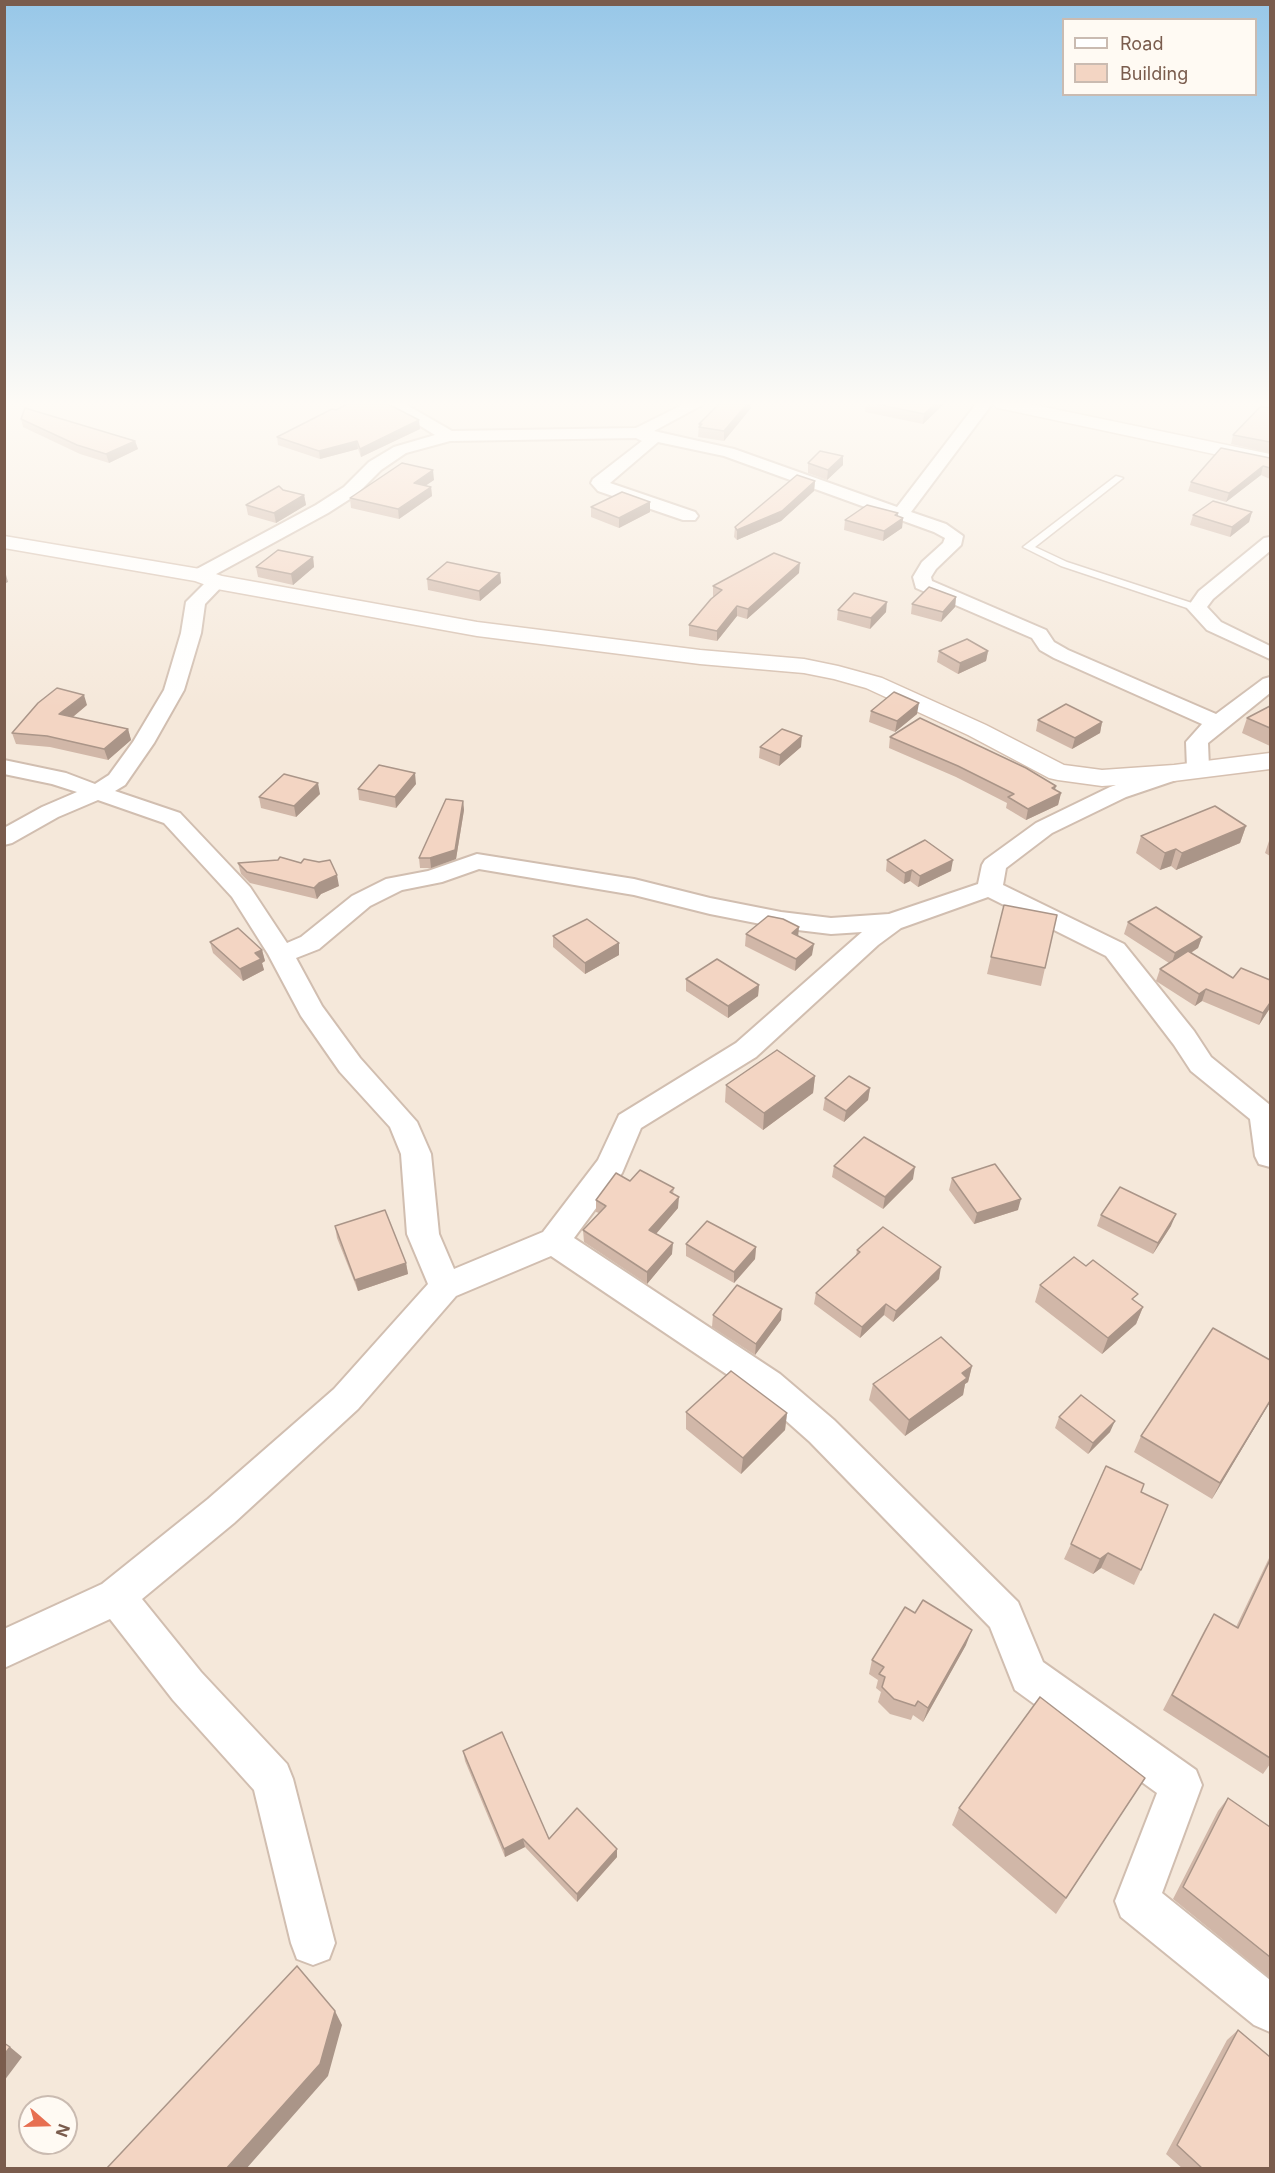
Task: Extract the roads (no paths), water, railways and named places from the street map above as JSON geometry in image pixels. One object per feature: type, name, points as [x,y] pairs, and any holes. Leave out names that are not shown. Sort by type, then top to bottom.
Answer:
[{"type":"street","points":[[4,838],[50,812],[97,792],[117,780],[174,690],[188,642],[196,602],[208,578],[328,505]]},
{"type":"street","points":[[658,505],[689,516]]},
{"type":"street","points":[[876,505],[932,524],[954,536],[952,545],[922,577],[923,584],[1039,634],[1047,646],[1061,654],[1217,723]]},
{"type":"street","points":[[900,514],[907,505]]},
{"type":"street","points":[[4,542],[477,629],[700,657],[804,666],[874,683],[978,730],[1058,772],[1102,778],[1174,773]]},
{"type":"street","points":[[1270,542],[1206,595],[1197,608],[1214,626],[1270,652]]},
{"type":"street","points":[[1198,768],[1197,742],[1217,723],[1270,683]]},
{"type":"street","points":[[990,888],[994,865],[1044,828],[1118,792],[1174,773],[1270,760]]},
{"type":"street","points":[[4,767],[58,778],[172,818],[241,892],[281,954],[311,1010],[343,1056],[402,1122],[416,1154],[423,1234],[445,1287]]},
{"type":"street","points":[[281,954],[310,943],[362,901],[395,884],[433,877],[477,861],[634,887],[780,920],[831,926],[892,922],[990,888],[1115,950],[1184,1038],[1201,1064],[1264,1115],[1270,1156]]},
{"type":"street","points":[[5,1649],[116,1597],[221,1511],[345,1399],[445,1287],[554,1240],[611,1165],[629,1122],[746,1050],[869,939],[892,922]]},
{"type":"street","points":[[554,1240],[768,1384],[822,1431],[1004,1615],[1029,1676],[1181,1785],[1137,1901],[1270,2009]]},
{"type":"street","points":[[116,1597],[187,1686],[272,1779],[313,1943]]},
{"type":"lane","points":[[1083,505],[1028,547],[1064,564],[1197,608]]}]
